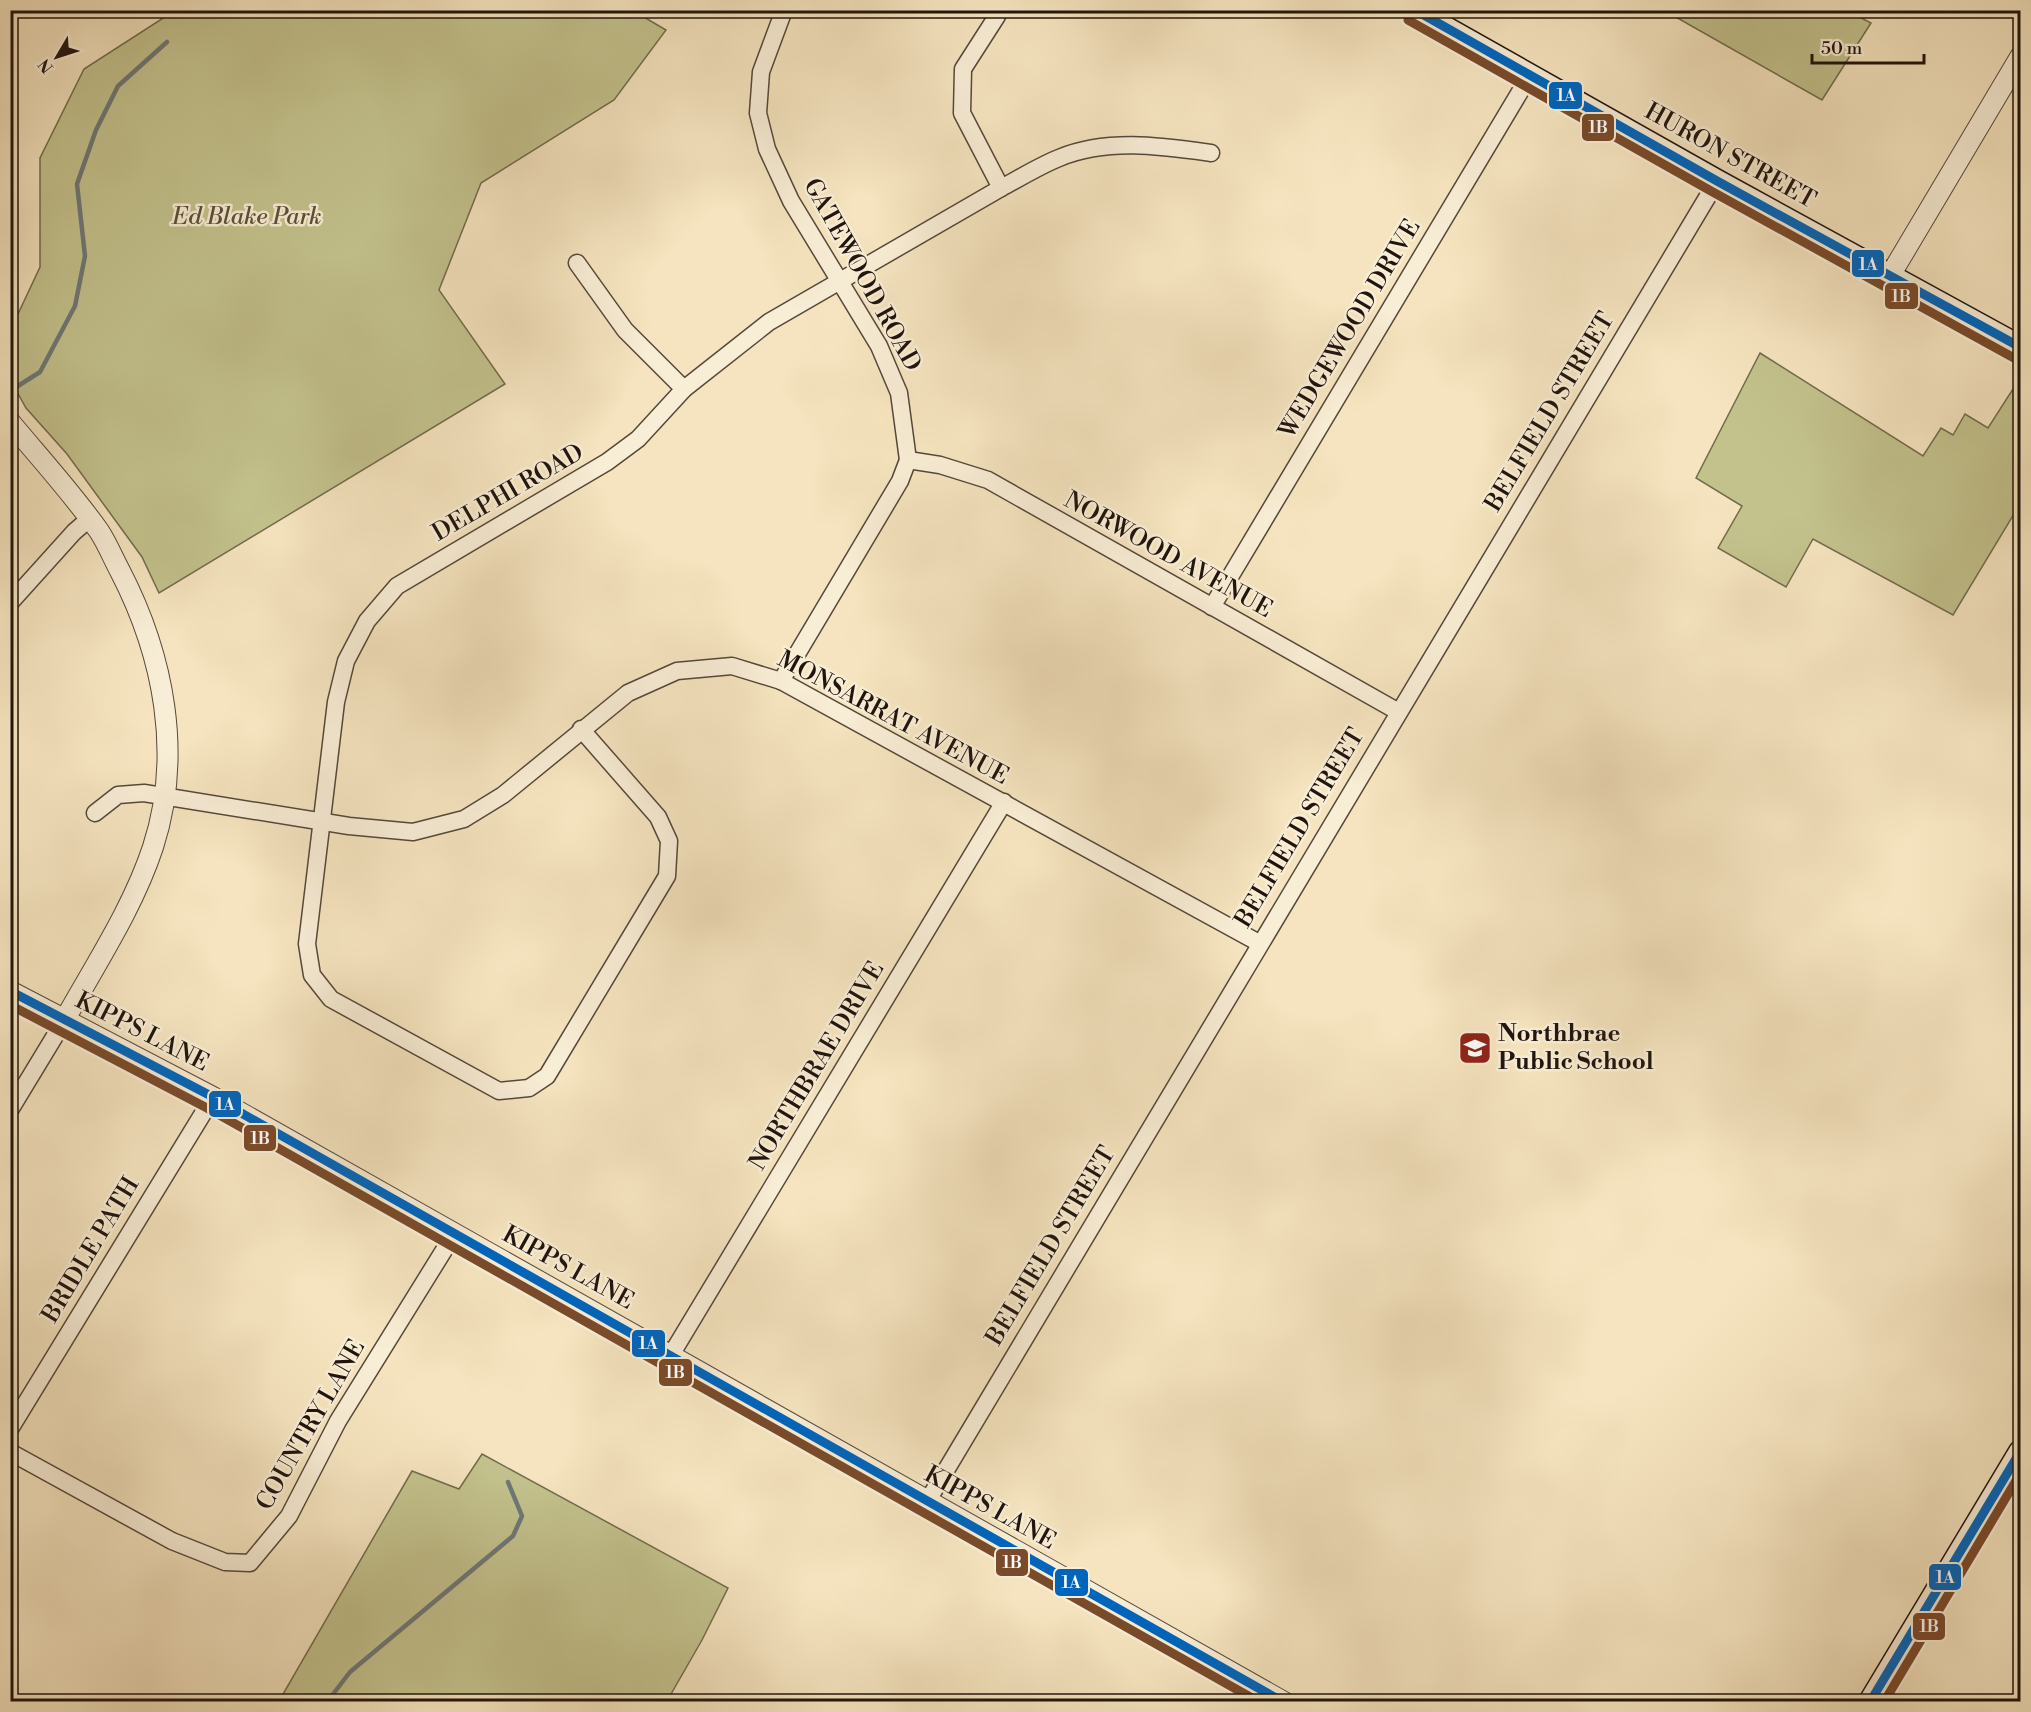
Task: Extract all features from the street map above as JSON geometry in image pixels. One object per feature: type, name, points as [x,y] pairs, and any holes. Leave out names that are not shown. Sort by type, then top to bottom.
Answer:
[{"type":"main road","name":"HURON STREET","points":[[1414,10],[1717,181],[1891,274],[2020,347]]},
{"type":"main road","points":[[1870,1701],[2020,1452]]},
{"type":"street","name":"GATEWOOD ROAD","points":[[784,10],[761,72],[758,113],[767,149],[791,201],[879,346],[899,393],[908,460]]},
{"type":"street","points":[[998,10],[997,16],[963,69],[962,114],[1001,188]]},
{"type":"street","points":[[1891,274],[2020,57]]},
{"type":"street","name":"WEDGEWOOD DRIVE","points":[[1212,607],[1530,75]]},
{"type":"street","name":"DELPHI ROAD","points":[[581,729],[658,817],[669,841],[667,876],[547,1076],[529,1088],[500,1091],[331,999],[312,975],[307,944],[336,702],[346,660],[367,621],[397,586],[607,462],[639,439],[684,389],[769,322],[1001,188],[1060,157],[1100,147],[1150,144],[1211,153]]},
{"type":"street","name":"BELFIELD STREET","points":[[927,1502],[1397,711],[1717,181]]},
{"type":"street","points":[[577,263],[625,330],[684,389]]},
{"type":"street","points":[[10,422],[100,532],[131,593],[158,663],[168,736],[164,795],[153,847],[133,894],[64,1021],[10,1110]]},
{"type":"street","points":[[781,681],[900,482],[908,460]]},
{"type":"street","name":"NORWOOD AVENUE","points":[[908,460],[940,465],[988,480],[1397,711]]},
{"type":"street","points":[[10,603],[74,532],[89,519]]},
{"type":"street","name":"MONSARRAT AVENUE","points":[[95,813],[118,795],[164,795],[321,821],[413,832],[464,819],[503,795],[581,729],[628,693],[677,670],[732,666],[781,681],[1259,943]]},
{"type":"street","name":"NORTHBRAE DRIVE","points":[[671,1355],[1004,802]]},
{"type":"street","name":"KIPPS LANE","points":[[10,992],[213,1097],[927,1502],[1284,1701]]},
{"type":"street","name":"BRIDLE PATH","points":[[10,1429],[213,1097]]},
{"type":"street","name":"COUNTRY LANE","points":[[10,1452],[172,1541],[225,1562],[250,1563],[289,1516],[338,1421],[454,1234]]},
{"type":"green space","name":"Ed Blake Park","points":[[632,10],[666,30],[614,100],[481,183],[439,290],[505,384],[159,593],[142,557],[67,454],[26,408],[11,381],[11,329],[40,267],[40,158],[84,69],[174,11]]},
{"type":"green space","points":[[1665,11],[1848,11],[1871,23],[1822,100]]},
{"type":"green space","points":[[1760,353],[1923,456],[1941,428],[1953,435],[1965,414],[1988,428],[2020,378],[2020,504],[1953,615],[1813,539],[1786,587],[1718,548],[1742,506],[1696,478]]},
{"type":"green space","points":[[482,1454],[728,1588],[702,1640],[667,1701],[279,1701],[412,1471],[459,1489]]},
{"type":"waterway","points":[[10,391],[40,372],[75,306],[85,256],[77,184],[96,130],[118,86],[167,42]]},
{"type":"waterway","points":[[327,1702],[350,1672],[513,1536],[522,1516],[508,1482]]},
{"type":"transit line","name":"1A","points":[[1415,10],[1717,181],[2020,347]]},
{"type":"transit line","name":"1B","points":[[1408,20],[2014,358]]},
{"type":"transit line","name":"1A","points":[[10,991],[213,1097],[1283,1702]]},
{"type":"transit line","name":"1B","points":[[10,1005],[207,1108],[1259,1702]]},
{"type":"transit line","name":"1A","points":[[1870,1702],[2020,1452]]},
{"type":"transit line","name":"1B","points":[[1884,1702],[2020,1474]]},
{"type":"place","name":"Northbrae Public School","points":[[1475,1048]]}]
